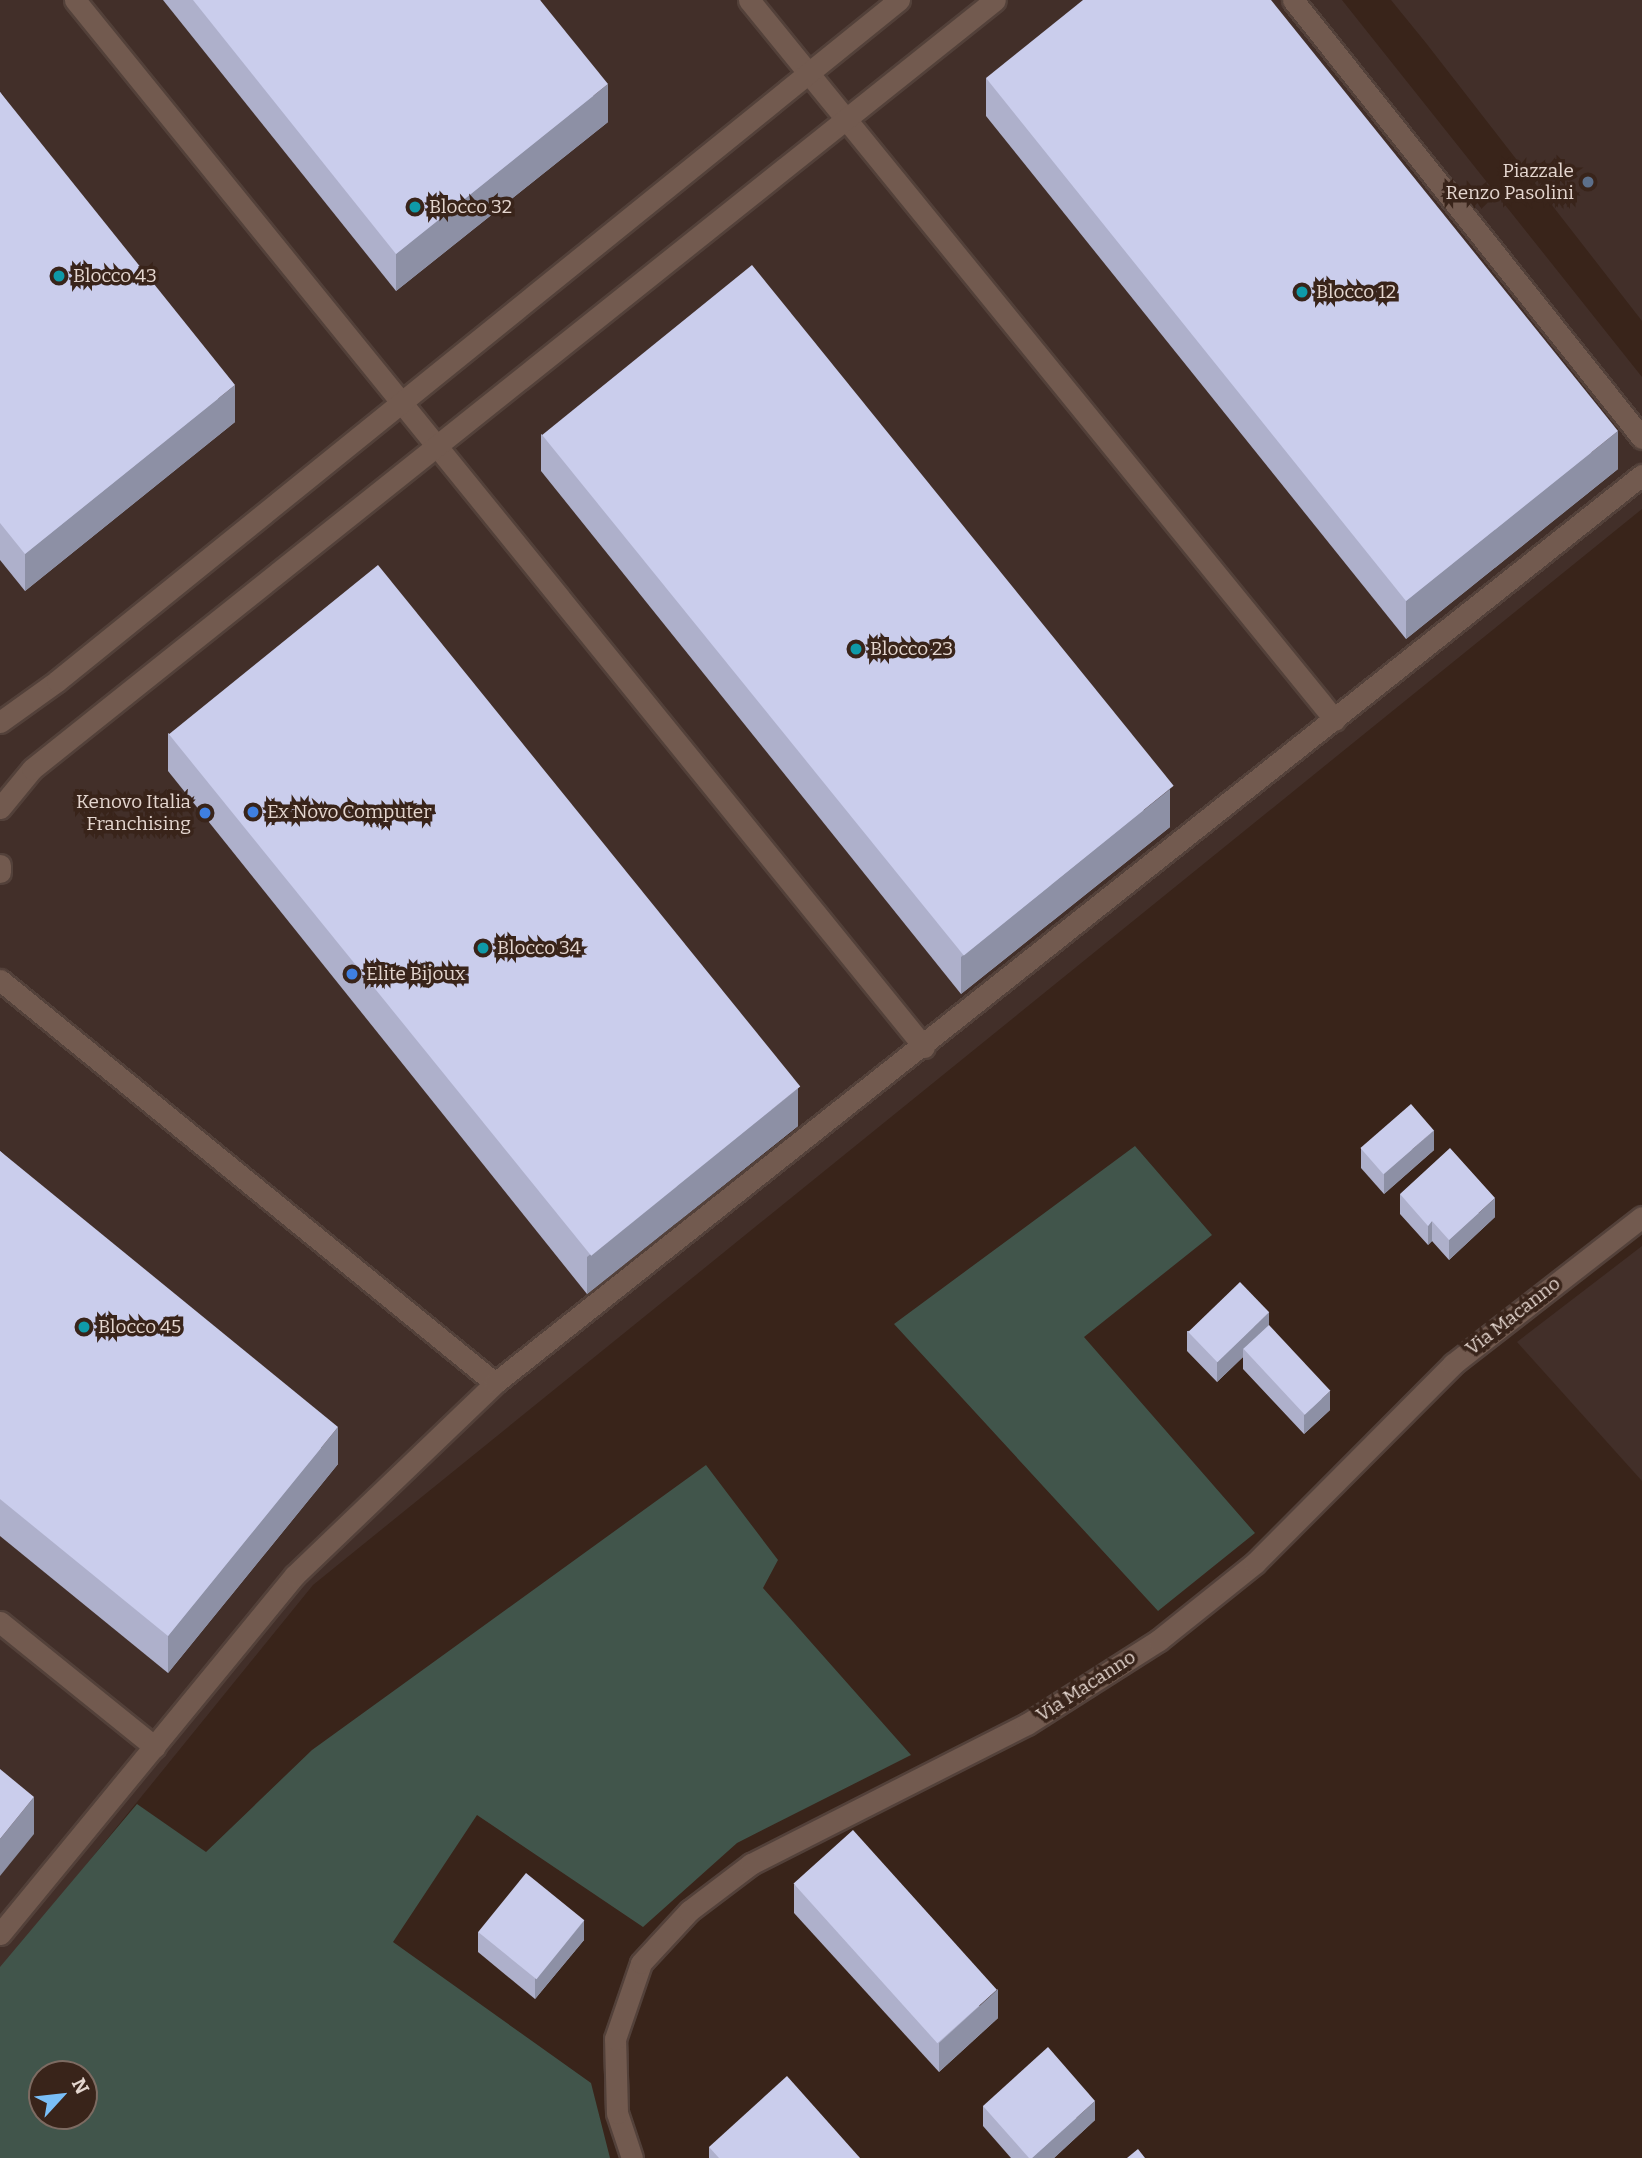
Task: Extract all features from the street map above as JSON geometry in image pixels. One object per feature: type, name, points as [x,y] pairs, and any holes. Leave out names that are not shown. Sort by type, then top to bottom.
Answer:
[{"type":"street","points":[[75,0],[924,1047]]},
{"type":"street","points":[[749,0],[1335,720]]},
{"type":"street","points":[[0,722],[57,681],[900,0]]},
{"type":"street","points":[[0,808],[32,769],[995,0]]},
{"type":"street","points":[[1293,0],[1642,438]]},
{"type":"street","points":[[0,1934],[295,1575],[495,1383],[924,1047],[1642,475]]},
{"type":"street","points":[[0,865],[0,872]]},
{"type":"street","points":[[0,980],[495,1383]]},
{"type":"street","name":"Via Macanno","points":[[632,2158],[617,2113],[615,2039],[641,1963],[688,1911],[751,1864],[1027,1724],[1159,1640],[1255,1563],[1454,1364],[1642,1217]]},
{"type":"street","points":[[0,1622],[155,1747]]},
{"type":"shaded area","points":[[0,0],[1342,0],[1642,377],[1642,509],[313,1585],[0,1971]]},
{"type":"shaded area","name":"Piazzale Renzo Pasolini","points":[[1391,0],[1642,0],[1642,321],[1426,43]]},
{"type":"shaded area","points":[[1642,1246],[1642,1481],[1517,1342]]},
{"type":"green space","points":[[1135,1146],[1212,1235],[1084,1337],[1255,1533],[1158,1611],[894,1324]]},
{"type":"green space","points":[[706,1465],[778,1560],[763,1588],[911,1755],[737,1843],[643,1927],[477,1815],[393,1942],[591,2083],[610,2158],[0,2158],[0,1967],[137,1804],[206,1852],[312,1750]]},
{"type":"building","name":"Blocco 32","points":[[193,0],[540,0],[608,84],[396,254]]},
{"type":"building","name":"Blocco 12","points":[[1083,0],[1271,0],[1618,431],[1406,601],[986,78]]},
{"type":"building","name":"Blocco 43","points":[[0,92],[235,385],[25,554],[0,523]]},
{"type":"building","name":"Blocco 23","points":[[752,265],[1174,786],[964,956],[542,435]]},
{"type":"building","name":"Blocco 34","points":[[378,565],[800,1086],[591,1256],[169,734]]},
{"type":"building","points":[[1411,1104],[1434,1130],[1383,1174],[1360,1148]]},
{"type":"building","points":[[1450,1148],[1495,1198],[1449,1240],[1432,1221],[1428,1226],[1400,1194]]},
{"type":"building","name":"Blocco 45","points":[[0,1151],[338,1427],[168,1636],[0,1499]]},
{"type":"building","points":[[1240,1282],[1269,1312],[1217,1362],[1188,1332]]},
{"type":"building","points":[[1269,1325],[1330,1391],[1305,1415],[1243,1349]]},
{"type":"building","points":[[0,1769],[34,1797],[0,1839]]},
{"type":"building","points":[[853,1830],[997,1990],[937,2043],[794,1884]]},
{"type":"building","points":[[526,1873],[584,1920],[536,1979],[478,1932]]},
{"type":"building","points":[[1048,2047],[1095,2101],[1029,2158],[983,2106]]},
{"type":"building","points":[[787,2076],[860,2158],[719,2158],[709,2147]]},
{"type":"building","points":[[1138,2149],[1145,2158],[1127,2158]]},
{"type":"place","name":"Piazzale Renzo Pasolini","points":[[1588,182]]},
{"type":"place","name":"Blocco 32","points":[[415,207]]},
{"type":"place","name":"Blocco 43","points":[[59,276]]},
{"type":"place","name":"Blocco 12","points":[[1302,292]]},
{"type":"place","name":"Blocco 23","points":[[856,649]]},
{"type":"place","name":"Ex Novo Computer","points":[[253,812]]},
{"type":"place","name":"Kenovo Italia Franchising","points":[[205,813]]},
{"type":"place","name":"Blocco 34","points":[[483,948]]},
{"type":"place","name":"Elite Bijoux","points":[[352,974]]},
{"type":"place","name":"Blocco 45","points":[[84,1327]]}]
